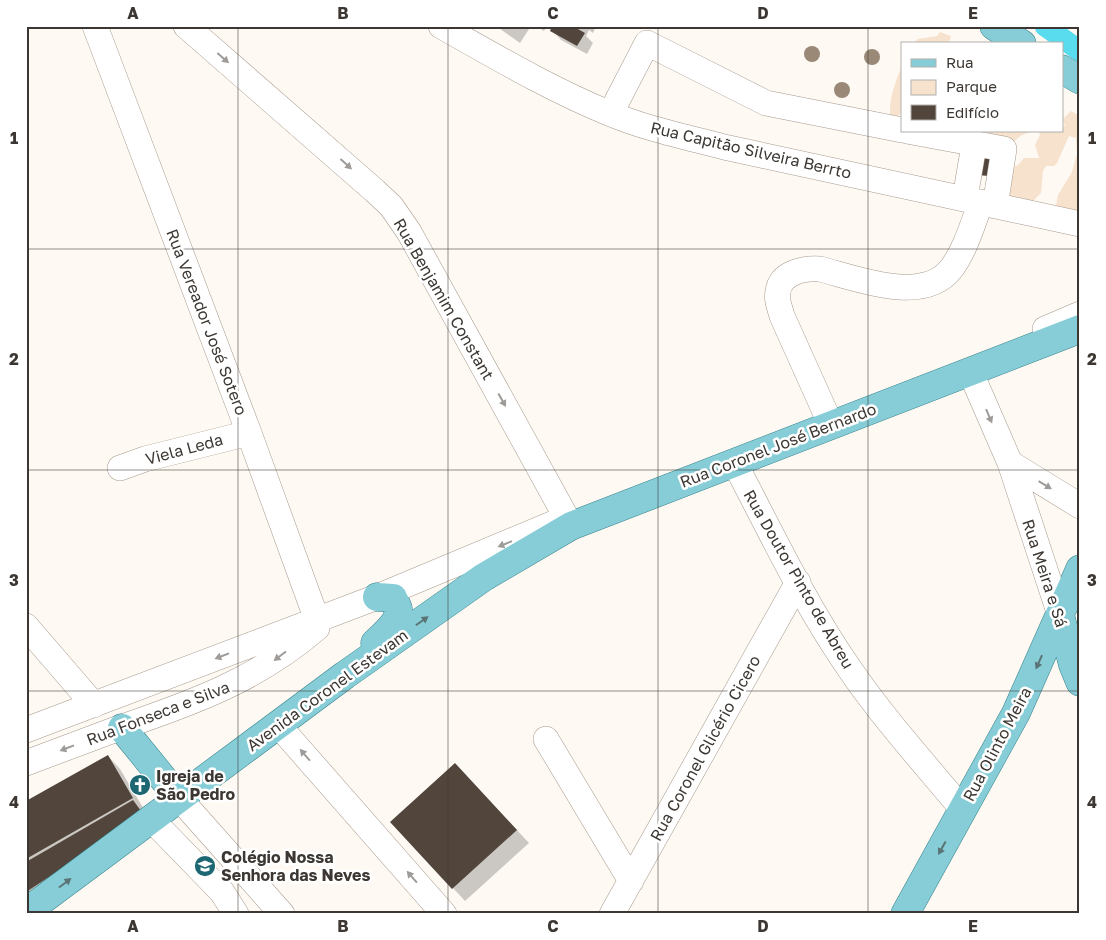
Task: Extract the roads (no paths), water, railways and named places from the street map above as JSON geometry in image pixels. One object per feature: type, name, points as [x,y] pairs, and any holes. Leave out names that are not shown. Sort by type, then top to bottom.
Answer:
[{"type":"main road","points":[[994,26],[1019,42]]},
{"type":"main road","points":[[1064,70],[1080,80]]},
{"type":"main road","name":"Rua Coronel José Bernardo","points":[[484,577],[568,522],[734,462],[829,422],[1080,330]]},
{"type":"main road","name":"Rua Olinto Meira","points":[[904,914],[1070,620],[1080,570]]},
{"type":"main road","name":"Avenida Coronel Estevam","points":[[26,912],[279,726],[345,675],[484,577]]},
{"type":"main road","points":[[345,675],[392,626],[396,618],[398,609],[393,598],[377,597]]},
{"type":"main road","name":"Rua Meira e Sá","points":[[1070,620],[1076,674]]},
{"type":"main road","points":[[122,728],[179,798]]},
{"type":"street","name":"Rua Vereador José Sotero","points":[[95,26],[249,433],[324,617]]},
{"type":"street","name":"Rua Benjamim Constant","points":[[186,26],[391,206],[408,232],[568,522]]},
{"type":"street","name":"Rua Capitão Silveira Berrto","points":[[441,26],[563,92],[620,117],[667,132],[724,147],[981,196],[1080,224]]},
{"type":"street","points":[[617,101],[647,43],[766,103],[901,130]]},
{"type":"street","points":[[829,422],[782,316],[778,300],[780,285],[790,274],[810,269],[820,269],[892,287],[907,288],[937,280],[950,271],[957,261],[981,196],[1004,149],[912,132]]},
{"type":"street","points":[[974,144],[981,196]]},
{"type":"street","name":"Rua Coronel José Bernardo","points":[[568,522],[829,422],[1080,314]]},
{"type":"street","name":"Rua Meira e Sá","points":[[970,371],[1010,463],[1070,620]]},
{"type":"street","name":"Viela Leda","points":[[120,468],[145,459],[249,433]]},
{"type":"street","name":"Rua Doutor Pìnto de Abreu","points":[[734,462],[798,582],[848,668],[963,810]]},
{"type":"street","points":[[1010,463],[1080,506]]},
{"type":"street","name":"Rua Fonseca e Silva","points":[[26,730],[377,597],[568,522]]},
{"type":"street","name":"Rua Coronel Glicério Cicero","points":[[612,914],[798,582]]},
{"type":"street","name":"Rua Fonseca e Silva","points":[[26,763],[184,706],[234,684],[270,663],[308,635],[324,617]]},
{"type":"street","points":[[26,626],[94,705]]},
{"type":"street","points":[[279,726],[444,914]]},
{"type":"street","points":[[546,739],[630,881]]},
{"type":"street","points":[[179,798],[282,914]]},
{"type":"street","points":[[151,819],[222,892],[236,914]]},
{"type":"waterway","points":[[1045,26],[1080,51]]},
{"type":"place","name":"Igreja de São Pedro","points":[[140,785]]},
{"type":"place","name":"Colégio Nossa Senhora das Neves","points":[[205,866]]}]
